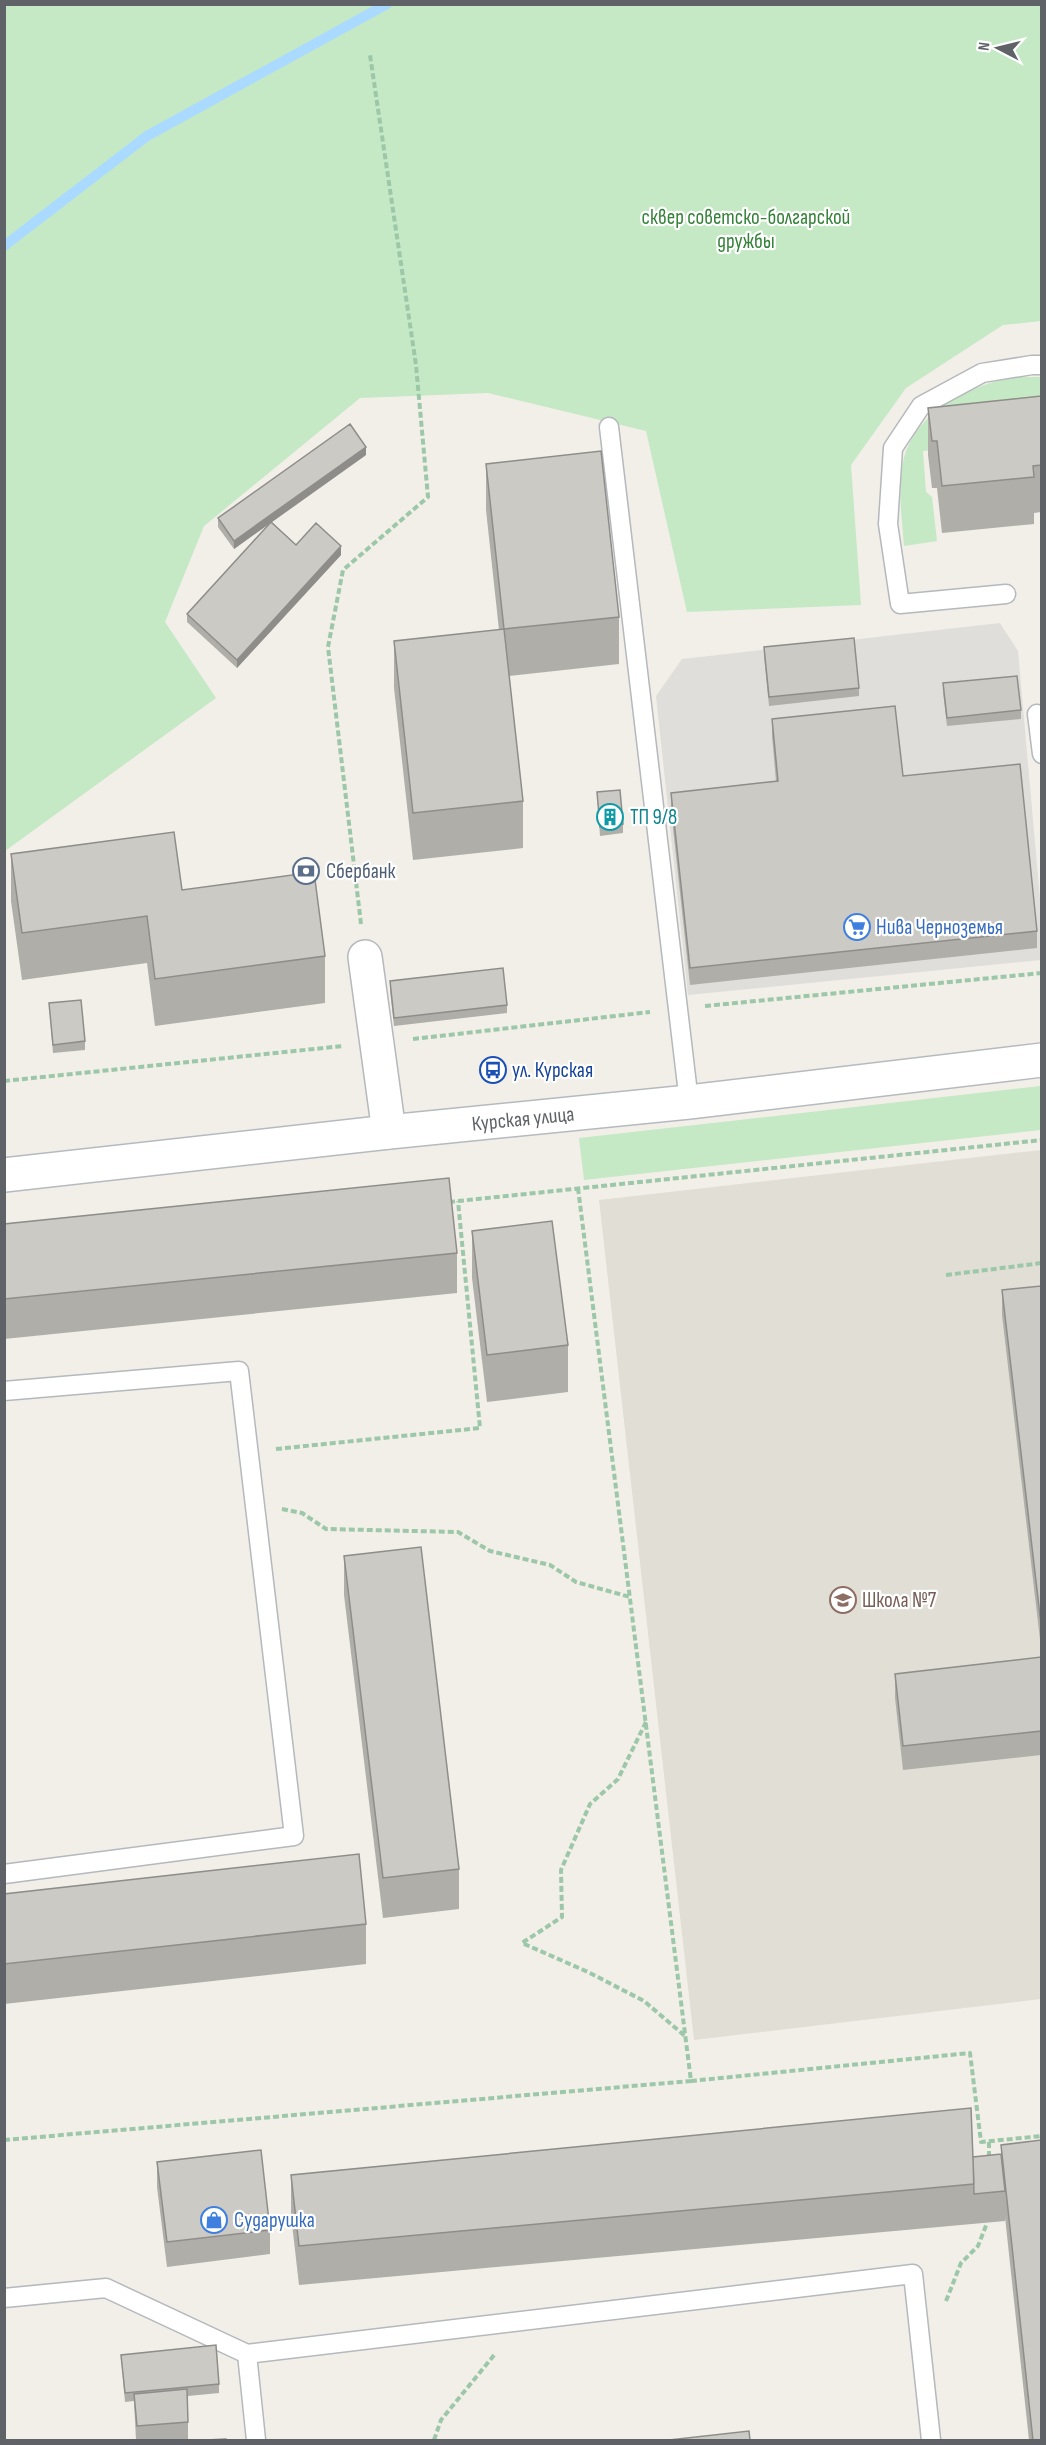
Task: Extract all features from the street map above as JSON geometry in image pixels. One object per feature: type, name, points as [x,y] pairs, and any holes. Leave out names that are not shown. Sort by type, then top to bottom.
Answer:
[{"type":"main road","points":[[364,957],[389,1132]]},
{"type":"main road","name":"Курская улица","points":[[4,1175],[389,1132],[689,1102],[1041,1060]]},
{"type":"lane","points":[[1006,594],[900,604],[888,524],[893,448],[921,406],[982,373],[1032,364],[1041,365]]},
{"type":"lane","points":[[609,427],[689,1102]]},
{"type":"lane","points":[[1037,714],[1041,754]]},
{"type":"lane","points":[[4,1391],[239,1371],[294,1836],[4,1874]]},
{"type":"lane","points":[[4,2298],[106,2288],[247,2354],[913,2274],[931,2440]]},
{"type":"lane","points":[[247,2354],[256,2440]]},
{"type":"path","points":[[364,957],[328,647],[344,570],[428,497],[416,365],[370,56]]},
{"type":"path","points":[[4,1082],[678,1009],[1041,973]]},
{"type":"path","points":[[447,1203],[1041,1140]]},
{"type":"path","points":[[578,1188],[691,2080]]},
{"type":"path","points":[[249,1452],[480,1428],[458,1201]]},
{"type":"path","points":[[946,1275],[1041,1263]]},
{"type":"path","points":[[255,1504],[302,1513],[326,1529],[458,1532],[490,1551],[550,1565],[576,1582],[630,1597]]},
{"type":"path","points":[[646,1722],[618,1779],[590,1804],[561,1870],[562,1917],[522,1943],[588,1972],[644,2001],[685,2036]]},
{"type":"path","points":[[4,2140],[691,2080],[970,2053],[981,2142],[1041,2136]]},
{"type":"path","points":[[989,2142],[989,2164]]},
{"type":"path","points":[[920,2336],[944,2322],[947,2295],[961,2263],[978,2246],[987,2223]]},
{"type":"path","points":[[434,2440],[441,2420],[522,2321]]},
{"type":"shaded area","points":[[1000,623],[1018,651],[1041,910],[1041,960],[688,995],[656,696],[682,659]]},
{"type":"shaded area","name":"Школа №7","points":[[1041,1150],[1041,1999],[694,2040],[599,1200]]},
{"type":"green space","name":"сквер советско-болгарской дружбы","points":[[5,5],[1041,5],[1041,321],[1003,325],[906,388],[851,465],[861,605],[687,612],[646,431],[488,393],[360,398],[204,526],[165,622],[216,698],[5,851]]},
{"type":"green space","points":[[1010,377],[1041,377],[1041,438],[923,451],[926,492],[932,497],[937,541],[904,546],[901,479],[904,458],[911,441],[932,414],[946,404],[961,395]]},
{"type":"green space","points":[[1041,1086],[1041,1130],[584,1180],[579,1138]]},
{"type":"building","points":[[1041,396],[1041,465],[1033,466],[1034,477],[942,486],[937,441],[932,441],[928,408]]},
{"type":"building","points":[[350,424],[366,447],[234,541],[218,518]]},
{"type":"building","points":[[601,451],[619,617],[504,629],[486,464]]},
{"type":"building","points":[[271,522],[296,545],[316,523],[341,546],[237,660],[187,614]]},
{"type":"building","points":[[504,629],[523,801],[413,813],[394,641]]},
{"type":"building","points":[[854,638],[859,688],[769,697],[764,647]]},
{"type":"building","points":[[1017,676],[1021,710],[947,718],[943,683]]},
{"type":"building","points":[[895,706],[903,776],[1020,764],[1037,931],[690,968],[671,793],[778,781],[772,719]]},
{"type":"building","name":"ТП 9/8","points":[[620,790],[623,824],[600,827],[597,792]]},
{"type":"building","points":[[174,832],[182,890],[314,872],[325,956],[155,979],[147,916],[22,933],[11,854]]},
{"type":"building","points":[[503,968],[507,1005],[394,1018],[390,981]]},
{"type":"building","points":[[81,1000],[85,1041],[53,1045],[49,1003]]},
{"type":"building","points":[[449,1178],[457,1253],[4,1299],[4,1224]]},
{"type":"building","points":[[552,1221],[568,1345],[487,1355],[472,1231]]},
{"type":"building","points":[[1041,1286],[1041,1624],[1002,1290]]},
{"type":"building","points":[[421,1547],[459,1869],[383,1878],[344,1556]]},
{"type":"building","points":[[1041,1657],[1041,1731],[903,1746],[895,1674]]},
{"type":"building","points":[[359,1854],[366,1924],[4,1964],[4,1894]]},
{"type":"building","points":[[971,2108],[974,2184],[299,2246],[291,2175]]},
{"type":"building","points":[[1041,2140],[1041,2440],[1033,2440],[1001,2145]]},
{"type":"building","name":"Сударушка","points":[[261,2150],[270,2230],[167,2242],[157,2162]]},
{"type":"building","points":[[1001,2154],[1005,2191],[974,2194],[973,2157]]},
{"type":"building","points":[[216,2345],[219,2384],[125,2393],[121,2355]]},
{"type":"building","points":[[187,2389],[188,2422],[137,2426],[134,2394]]},
{"type":"building","points":[[749,2431],[750,2440],[669,2440]]},
{"type":"waterway","points":[[4,246],[147,136],[387,4]]},
{"type":"place","name":"ТП 9/8","points":[[610,817]]},
{"type":"place","name":"Сбербанк","points":[[306,871]]},
{"type":"place","name":"Нива Черноземья","points":[[857,927]]},
{"type":"place","name":"ул. Курская","points":[[493,1070]]},
{"type":"place","name":"Школа №7","points":[[843,1600]]},
{"type":"place","name":"Сударушка","points":[[214,2220]]}]
